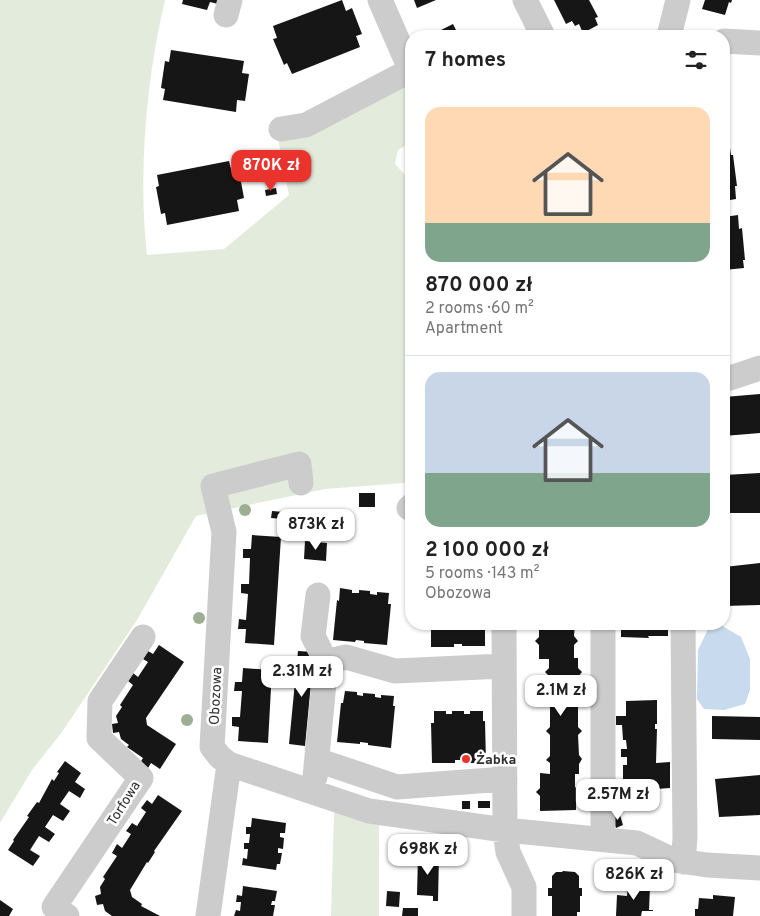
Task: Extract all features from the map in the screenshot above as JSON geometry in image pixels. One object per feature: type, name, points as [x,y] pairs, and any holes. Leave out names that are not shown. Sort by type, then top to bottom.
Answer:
[{"type":"street","points":[[380,0],[405,56]]},
{"type":"street","points":[[525,0],[540,30]]},
{"type":"street","points":[[670,30],[678,0]]},
{"type":"street","points":[[730,41],[760,43]]},
{"type":"street","points":[[281,129],[306,125],[316,108],[405,72]]},
{"type":"street","points":[[730,378],[760,368]]},
{"type":"street","name":"Obozowa","points":[[301,484],[299,464],[213,486],[224,532],[212,747],[220,757],[229,764],[369,811],[505,830],[637,843],[673,860],[707,865],[760,868]]},
{"type":"street","points":[[314,792],[326,662],[313,636],[318,594]]},
{"type":"street","points":[[504,630],[505,830],[508,852],[524,887],[524,916]]},
{"type":"street","points":[[603,630],[603,839]]},
{"type":"street","points":[[683,862],[685,838],[684,630]]},
{"type":"street","name":"Torfowa","points":[[67,916],[54,908],[141,778],[99,738],[100,701],[143,638]]},
{"type":"street","points":[[326,662],[346,657],[395,671],[504,666]]},
{"type":"street","points":[[316,760],[397,787],[505,779]]},
{"type":"street","points":[[208,916],[229,764]]},
{"type":"green space","points":[[0,0],[165,0],[153,62],[146,127],[143,193],[147,255],[224,249],[289,195],[278,139],[405,84],[405,146],[398,150],[395,164],[405,175],[405,483],[325,489],[196,516],[137,620],[62,732],[32,770],[0,823]]},
{"type":"green space","points":[[334,812],[379,825],[379,916],[331,916]]},
{"type":"water","points":[[708,630],[729,630],[741,637],[750,659],[750,690],[745,704],[724,710],[704,709],[697,699],[698,650]]},
{"type":"building","points":[[183,0],[219,0],[218,4],[210,2],[207,10],[182,4]]},
{"type":"building","points":[[342,0],[346,11],[352,8],[362,34],[356,36],[360,47],[292,74],[287,63],[284,65],[273,39],[277,38],[273,26]]},
{"type":"building","points":[[414,0],[436,0],[417,8]]},
{"type":"building","points":[[554,0],[589,0],[598,17],[595,18],[598,25],[589,30],[582,30],[579,24],[575,26],[572,21],[566,24]]},
{"type":"building","points":[[705,0],[732,0],[731,3],[729,2],[725,15],[702,9]]},
{"type":"building","points":[[453,24],[456,30],[441,30]]},
{"type":"building","points":[[171,50],[244,61],[242,73],[249,74],[245,101],[237,100],[236,112],[163,100],[165,89],[161,88],[165,61],[169,62]]},
{"type":"building","points":[[730,148],[731,155],[733,155],[737,186],[735,186],[736,199],[730,200]]},
{"type":"building","points":[[229,161],[232,173],[239,171],[244,198],[237,200],[239,211],[167,225],[165,213],[161,214],[156,187],[159,186],[157,175]]},
{"type":"building","points":[[276,188],[277,194],[266,196],[265,190]]},
{"type":"building","points":[[738,215],[739,229],[742,228],[744,268],[730,269],[730,216]]},
{"type":"building","points":[[760,394],[760,433],[730,436],[730,396]]},
{"type":"building","points":[[760,473],[760,513],[730,513],[730,475]]},
{"type":"building","points":[[359,493],[375,493],[375,507],[359,507]]},
{"type":"building","points":[[272,511],[284,512],[283,519],[271,518]]},
{"type":"building","points":[[322,511],[329,512],[327,530],[321,529]]},
{"type":"building","points":[[252,535],[281,537],[274,645],[245,643],[246,629],[238,629],[239,619],[246,620],[248,594],[241,593],[241,584],[249,584],[250,558],[243,558],[243,549],[251,549]]},
{"type":"building","points":[[305,541],[327,543],[326,561],[304,559]]},
{"type":"building","points":[[760,563],[760,605],[730,606],[730,566]]},
{"type":"building","points":[[340,588],[352,590],[352,593],[359,593],[359,590],[370,591],[370,594],[377,595],[377,592],[389,593],[388,604],[391,604],[387,645],[364,643],[364,641],[356,640],[355,642],[333,640]]},
{"type":"building","points":[[431,630],[485,630],[485,646],[454,644],[454,647],[431,647]]},
{"type":"building","points":[[539,630],[574,630],[574,636],[578,641],[574,645],[574,658],[578,658],[578,668],[582,672],[578,677],[578,697],[582,701],[578,705],[578,727],[582,731],[578,735],[579,755],[582,759],[579,764],[579,774],[575,774],[575,787],[579,791],[576,795],[576,810],[540,811],[540,796],[536,792],[540,788],[540,773],[550,774],[550,763],[546,760],[550,756],[550,735],[546,731],[550,727],[550,705],[546,701],[550,697],[549,676],[545,672],[549,668],[549,659],[539,659],[539,645],[535,641],[539,637]]},
{"type":"building","points":[[621,630],[668,630],[668,636],[648,636],[649,638],[621,637]]},
{"type":"building","points":[[159,645],[184,662],[146,718],[147,725],[176,744],[160,769],[151,763],[148,768],[140,763],[143,758],[127,747],[129,745],[121,739],[119,732],[113,733],[112,724],[118,723],[116,716],[122,707],[120,705],[133,685],[128,681],[133,673],[138,677],[148,662],[143,659],[148,651],[153,654]]},
{"type":"building","points":[[298,651],[314,652],[305,746],[289,744]]},
{"type":"building","points":[[243,668],[272,670],[268,743],[238,741],[239,727],[232,726],[232,717],[240,717],[242,691],[234,691],[235,682],[242,682]]},
{"type":"building","points":[[345,691],[357,692],[357,695],[363,696],[363,693],[375,694],[375,697],[381,698],[381,695],[394,696],[393,706],[395,706],[391,748],[360,742],[360,744],[337,742],[341,703],[343,703]]},
{"type":"building","points":[[657,700],[657,724],[655,724],[655,729],[657,729],[656,763],[670,762],[670,788],[623,789],[623,765],[627,765],[627,757],[621,757],[621,749],[627,749],[626,740],[623,740],[622,725],[616,725],[616,716],[626,716],[626,701]]},
{"type":"building","points":[[434,711],[446,711],[446,714],[452,714],[452,711],[464,711],[464,714],[470,714],[470,711],[483,711],[486,763],[463,763],[463,760],[455,760],[455,763],[432,763],[431,723],[434,723]]},
{"type":"building","points":[[712,716],[760,717],[760,740],[712,739]]},
{"type":"building","points":[[65,761],[81,773],[75,782],[85,789],[80,798],[69,791],[60,804],[70,811],[63,821],[53,815],[45,827],[55,834],[49,842],[39,836],[30,850],[40,856],[33,866],[8,850],[29,817],[27,816],[37,802],[39,803],[52,779],[54,781],[59,773],[57,772]]},
{"type":"building","points":[[760,775],[760,815],[719,817],[715,779]]},
{"type":"building","points":[[158,795],[182,811],[130,890],[132,897],[142,904],[141,906],[160,916],[112,916],[105,911],[103,904],[97,905],[95,896],[101,894],[100,887],[105,879],[103,877],[117,856],[112,853],[117,844],[122,848],[131,834],[126,831],[132,823],[137,826],[146,812],[141,808],[147,800],[152,804]]},
{"type":"building","points":[[462,801],[470,801],[470,809],[462,809]]},
{"type":"building","points":[[478,801],[490,801],[490,808],[478,808]]},
{"type":"building","points":[[620,815],[623,825],[616,828],[612,818]]},
{"type":"building","points":[[252,818],[286,823],[285,833],[280,833],[280,837],[284,838],[283,849],[278,848],[278,853],[282,853],[280,864],[277,864],[276,870],[242,865],[243,858],[247,859],[248,849],[244,849],[244,843],[249,843],[250,834],[246,834],[246,827],[251,827]]},
{"type":"building","points":[[418,855],[439,856],[438,901],[433,901],[433,896],[417,895]]},
{"type":"building","points":[[556,872],[575,872],[579,876],[579,888],[582,888],[582,896],[580,896],[580,912],[577,912],[577,916],[552,916],[552,896],[548,896],[548,888],[552,888],[552,876]]},
{"type":"building","points":[[628,884],[654,885],[654,887],[650,887],[649,910],[653,911],[642,911],[641,916],[616,916],[617,895],[627,896]]},
{"type":"building","points":[[243,886],[277,891],[275,901],[272,901],[271,905],[275,905],[273,916],[234,916],[236,910],[240,911],[241,902],[236,902],[237,895],[242,896]]},
{"type":"building","points":[[387,891],[400,892],[399,907],[386,906]]},
{"type":"building","points":[[713,895],[735,897],[733,916],[695,916],[695,909],[698,909],[699,898],[713,899]]},
{"type":"building","points":[[0,900],[13,909],[9,916],[0,916]]},
{"type":"building","points":[[403,908],[418,908],[418,916],[402,916]]},
{"type":"place","name":"Żabka","points":[[466,759]]}]
